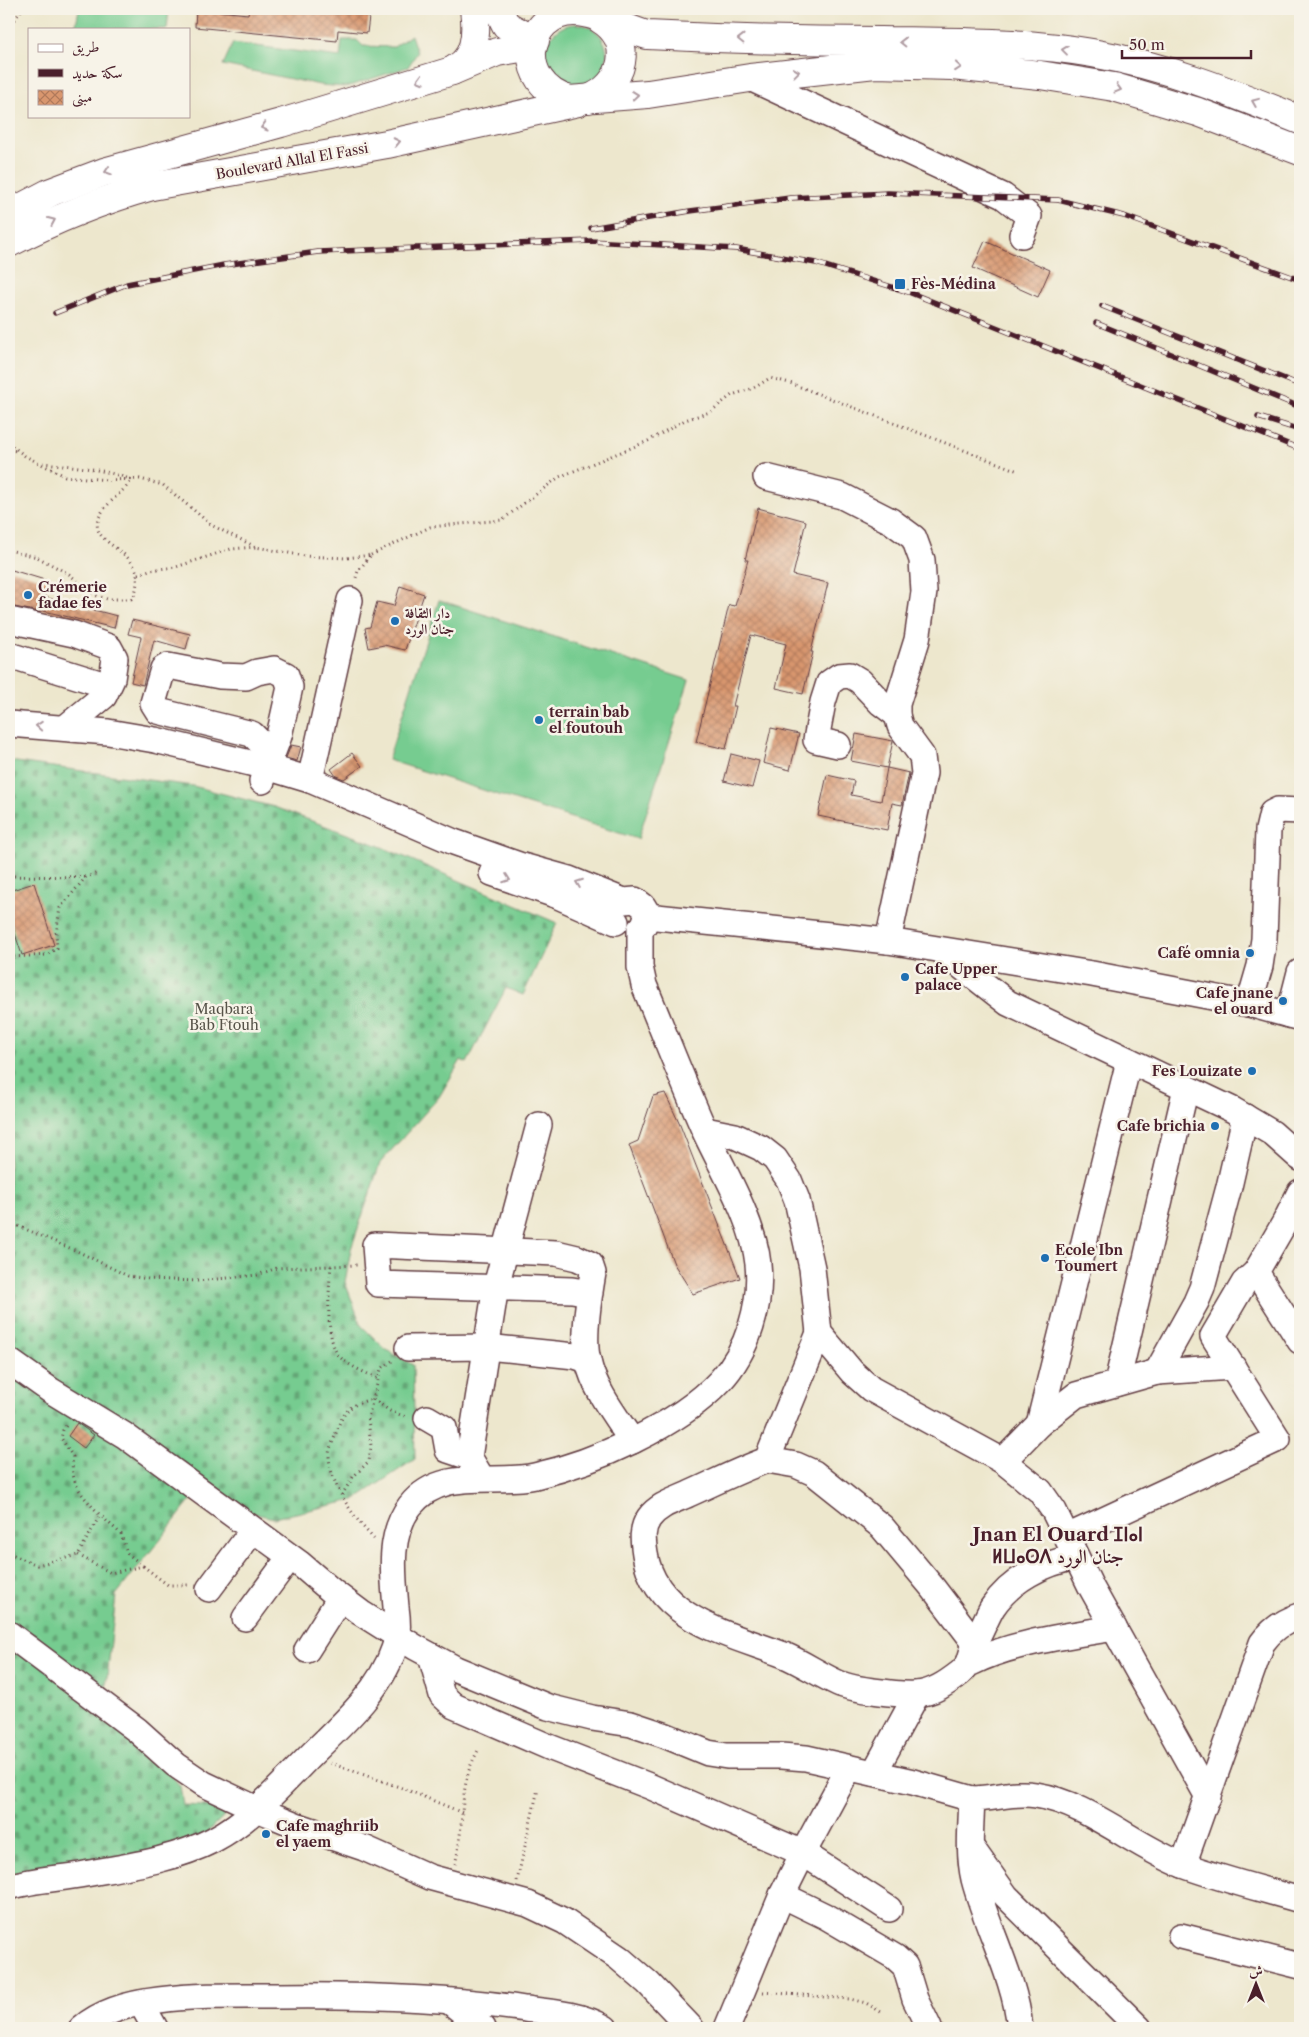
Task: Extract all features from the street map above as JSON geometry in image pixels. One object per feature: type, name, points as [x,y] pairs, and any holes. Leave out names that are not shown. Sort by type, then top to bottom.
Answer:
[{"type":"main road","points":[[452,71],[465,61],[471,51],[474,40],[474,9]]},
{"type":"main road","points":[[498,9],[506,25],[534,44]]},
{"type":"main road","points":[[1300,120],[1185,75],[1092,53],[1047,48],[948,42],[647,35],[626,29],[590,12],[573,12],[560,15],[549,21],[540,30],[534,44],[532,58],[534,70],[539,81],[547,90],[558,97],[569,100],[648,94],[750,78],[875,64],[952,66],[1040,75],[1114,87],[1189,109],[1300,151]]},
{"type":"main road","points":[[584,100],[598,96],[608,88],[616,78],[622,54],[619,42],[613,31],[605,22],[590,12]]},
{"type":"main road","points":[[9,214],[51,192],[104,172],[452,71],[497,52],[534,44]]},
{"type":"main road","name":"Boulevard Allal El Fassi","points":[[9,243],[77,210],[122,194],[152,186],[387,144],[584,100]]},
{"type":"street","points":[[750,78],[1003,196],[1029,216],[1022,235]]},
{"type":"street","points":[[766,477],[842,496],[891,521],[914,538],[922,560],[924,592],[917,640],[897,704],[897,715],[900,726],[922,756],[924,774],[888,941]]},
{"type":"street","points":[[310,780],[350,600]]},
{"type":"street","points":[[9,620],[74,634],[109,647],[115,658],[112,679],[104,696],[65,728]]},
{"type":"street","points":[[9,656],[96,682],[106,692]]},
{"type":"street","points":[[267,767],[278,736],[290,687],[286,674],[274,669],[257,672],[246,677],[220,676],[168,666],[163,669],[153,703],[158,711],[252,734],[267,767],[313,797],[366,818],[448,856],[558,896],[629,919],[888,941],[1092,974],[1249,1004],[1295,1016],[1300,972]]},
{"type":"street","points":[[838,745],[816,740],[829,682],[839,676],[850,675],[860,681],[881,703],[897,715]]},
{"type":"street","points":[[9,724],[65,728],[205,766],[267,767],[310,780],[454,842],[519,865],[570,879],[629,919],[644,985],[705,1130],[747,1221],[754,1242],[758,1265],[757,1302],[738,1355],[721,1380],[689,1407],[632,1441],[587,1460],[534,1476],[444,1482],[425,1492],[412,1504],[404,1516],[393,1553],[392,1571],[398,1635],[392,1656],[373,1687],[340,1726],[257,1809],[214,1839],[176,1854],[153,1861],[9,1887]]},
{"type":"street","points":[[9,741],[107,740]]},
{"type":"street","points":[[1249,1004],[1258,975],[1263,947],[1267,895],[1268,830],[1272,813],[1278,810],[1300,811]]},
{"type":"street","points":[[941,950],[1008,1003],[1245,1117],[1272,1133],[1300,1158]]},
{"type":"street","points":[[1039,1424],[1129,1060]]},
{"type":"street","points":[[1117,1383],[1186,1088]]},
{"type":"street","points":[[1157,1372],[1196,1302],[1204,1281],[1245,1117]]},
{"type":"street","points":[[469,1457],[496,1286],[539,1125]]},
{"type":"street","points":[[705,1130],[735,1136],[761,1148],[776,1159],[789,1180],[797,1200],[812,1268],[819,1333],[767,1460]]},
{"type":"street","points":[[1213,1336],[1244,1283],[1256,1272],[1300,1192]]},
{"type":"street","points":[[590,1293],[572,1290],[496,1286],[378,1284],[375,1245],[556,1253],[577,1258],[590,1264],[593,1273],[587,1337],[588,1360],[602,1394],[632,1441]]},
{"type":"street","points":[[1256,1272],[1300,1341]]},
{"type":"street","points":[[972,1653],[933,1588],[882,1527],[814,1473],[796,1465],[767,1460],[741,1469],[664,1505],[650,1517],[643,1530],[645,1557],[659,1590],[672,1604],[702,1624],[786,1656],[838,1683],[859,1689],[916,1694],[937,1689],[962,1671],[972,1653],[992,1608],[1006,1591],[1072,1547],[1278,1439],[1213,1336],[1184,1324]]},
{"type":"street","points":[[819,1333],[852,1372],[871,1389],[1003,1461],[1040,1491],[1208,1797]]},
{"type":"street","points":[[408,1348],[487,1347],[575,1356],[588,1360]]},
{"type":"street","points":[[9,1361],[79,1408],[124,1435],[290,1557],[340,1598],[431,1656],[456,1669],[548,1707],[592,1718],[631,1724],[708,1753],[734,1756],[795,1756],[874,1773],[972,1800],[1013,1794],[1055,1799],[1069,1804],[1130,1839],[1183,1865],[1300,1900]]},
{"type":"street","points":[[1003,1461],[1039,1424],[1076,1396],[1157,1372],[1232,1367]]},
{"type":"street","points":[[426,1418],[444,1428],[448,1450],[469,1457],[483,1479]]},
{"type":"street","points":[[209,1589],[253,1530]]},
{"type":"street","points":[[245,1618],[290,1557]]},
{"type":"street","points":[[307,1650],[340,1598]]},
{"type":"street","points":[[1183,1865],[1262,1643],[1275,1628],[1287,1620],[1300,1616]]},
{"type":"street","points":[[972,1653],[1003,1651],[1038,1642],[1114,1628]]},
{"type":"street","points":[[9,1634],[136,1730],[183,1771],[218,1792],[296,1825],[364,1848],[409,1870],[449,1883],[528,1904],[564,1920],[619,1958],[648,1983],[691,2028]]},
{"type":"street","points":[[431,1656],[442,1694],[454,1706],[649,1786],[803,1853],[889,1909]]},
{"type":"street","points":[[874,1773],[916,1694]]},
{"type":"street","points":[[727,2028],[782,1895],[849,1768]]},
{"type":"street","points":[[972,1800],[970,1845],[974,1879],[1010,1985],[1020,2028]]},
{"type":"street","points":[[970,1845],[982,1865],[1006,1896],[1139,2028]]},
{"type":"street","points":[[782,1895],[825,1916],[895,1957],[905,1966],[915,1999],[929,2028]]},
{"type":"street","points":[[1181,1936],[1300,1966]]},
{"type":"street","points":[[82,2028],[113,2011],[141,2003],[183,1998],[310,1995],[398,1997],[500,2005],[568,2015],[594,2022],[605,2028]]},
{"type":"street","points":[[449,2000],[483,2028]]},
{"type":"street","points":[[141,2003],[155,2028]]},
{"type":"path","points":[[12,24],[22,9]]},
{"type":"path","points":[[138,574],[150,570],[176,567],[231,549],[256,547],[305,556],[346,558],[371,555],[430,526],[502,520],[558,477],[648,440],[685,420],[710,412],[732,395],[754,388],[770,378],[790,383],[1018,471]]},
{"type":"path","points":[[9,437],[10,444],[20,451],[65,476],[107,480],[140,479],[163,485],[213,526],[256,547]]},
{"type":"path","points":[[9,450],[20,451]]},
{"type":"path","points":[[40,463],[86,468],[119,475],[132,480]]},
{"type":"path","points":[[9,550],[37,557],[69,574],[94,595],[107,598],[131,599],[136,594],[138,574],[133,561],[109,544],[98,530],[98,521],[107,506],[126,489],[132,480]]},
{"type":"path","points":[[350,600],[358,571],[371,555]]},
{"type":"path","points":[[9,876],[86,877],[98,873]]},
{"type":"path","points":[[9,957],[47,955],[57,948],[56,934],[60,908],[86,877]]},
{"type":"path","points":[[9,1222],[79,1252],[128,1276],[149,1279],[197,1281],[257,1275],[277,1268],[377,1264]]},
{"type":"path","points":[[331,1266],[328,1298],[333,1347],[341,1358],[378,1379]]},
{"type":"path","points":[[342,1495],[352,1478],[369,1461],[371,1446],[368,1418],[381,1369],[408,1348]]},
{"type":"path","points":[[393,1553],[373,1538],[350,1510],[332,1475],[329,1454],[341,1416],[357,1402],[373,1399],[390,1411],[409,1418],[426,1418]]},
{"type":"path","points":[[79,1408],[62,1430],[61,1438],[73,1456],[71,1469],[74,1483],[100,1515],[121,1534],[128,1553],[143,1566],[168,1585],[186,1584],[209,1589]]},
{"type":"path","points":[[78,1556],[100,1515]]},
{"type":"path","points":[[9,1553],[36,1565],[78,1556],[111,1573],[143,1566]]},
{"type":"path","points":[[449,1883],[459,1845],[468,1772],[479,1748]]},
{"type":"path","points":[[310,1756],[405,1789],[463,1813]]},
{"type":"path","points":[[512,1899],[538,1790]]},
{"type":"path","points":[[743,1991],[850,1998],[866,2002],[881,2012]]},
{"type":"green space","points":[[79,9],[169,9],[167,28],[75,28]]},
{"type":"green space","points":[[576,24],[588,27],[598,33],[604,43],[607,55],[604,67],[598,77],[588,83],[576,86],[564,83],[554,77],[548,67],[545,55],[548,43],[554,33],[564,27]]},
{"type":"green space","points":[[411,35],[417,53],[408,67],[346,87],[320,85],[223,65],[233,43],[340,57],[342,40],[357,40],[363,46],[394,47]]},
{"type":"green space","name":"terrain bab el foutouh","points":[[439,600],[689,680],[638,839],[388,760]]},
{"type":"green space","name":"Maqbara Bab Ftouh","points":[[9,761],[193,786],[274,807],[377,845],[557,923],[523,995],[506,988],[467,1063],[461,1060],[439,1097],[380,1163],[351,1249],[345,1282],[361,1325],[385,1349],[413,1365],[415,1459],[354,1500],[274,1518],[237,1510],[203,1485],[116,1595],[103,1715],[168,1771],[180,1786],[183,1805],[225,1807],[228,1812],[202,1835],[179,1844],[131,1855],[9,1874]]},
{"type":"building","points":[[196,9],[218,9],[218,11],[248,14],[249,9],[323,9],[339,11],[339,9],[370,9],[367,33],[338,30],[337,41],[195,27]]},
{"type":"building","points":[[985,241],[1050,270],[1038,297],[973,268]]},
{"type":"building","points":[[758,508],[806,521],[793,575],[828,583],[803,694],[776,688],[786,644],[751,635],[733,706],[736,706],[726,749],[696,742],[729,605],[735,606],[748,560],[745,560]]},
{"type":"building","points":[[12,570],[48,581],[44,597],[117,616],[114,628],[40,610],[40,612],[9,606],[9,582]]},
{"type":"building","name":"دار الثقافة جنان الورد","points":[[400,586],[424,594],[405,650],[384,645],[369,648],[365,628],[370,627],[377,602],[394,606]]},
{"type":"building","points":[[132,620],[190,634],[186,649],[154,640],[143,685],[131,682],[141,637],[128,634]]},
{"type":"building","points":[[771,728],[799,734],[790,770],[763,763]]},
{"type":"building","points":[[856,734],[893,741],[887,768],[851,761]]},
{"type":"building","points":[[291,745],[301,747],[297,761],[286,758]]},
{"type":"building","points":[[352,753],[362,766],[344,779],[336,776],[331,769]]},
{"type":"building","points":[[731,754],[759,761],[752,788],[724,781]]},
{"type":"building","points":[[887,768],[909,773],[902,805],[892,803],[887,830],[818,816],[827,775],[854,781],[851,795],[881,801]]},
{"type":"building","points":[[34,883],[54,945],[22,955],[9,916],[9,891]]},
{"type":"building","points":[[665,1093],[680,1125],[740,1278],[693,1294],[674,1264],[629,1145],[638,1141],[653,1096]]},
{"type":"building","points":[[77,1423],[94,1435],[84,1448],[68,1436]]},
{"type":"railway","points":[[591,228],[690,211],[790,198],[888,193],[1058,200],[1124,216],[1300,280]]},
{"type":"railway","points":[[55,313],[127,284],[224,265],[318,252],[591,241],[736,249],[816,263],[911,293],[1300,449]]},
{"type":"railway","points":[[1102,306],[1300,385]]},
{"type":"railway","points":[[1096,323],[1300,407]]},
{"type":"railway","points":[[1258,417],[1300,430]]},
{"type":"place","name":"Fès-Médina","points":[[900,284]]},
{"type":"place","name":"Crémerie fadae fes","points":[[28,595]]},
{"type":"place","name":"دار الثقافة جنان الورد","points":[[395,621]]},
{"type":"place","name":"terrain bab el foutouh","points":[[539,720]]},
{"type":"place","name":"Café omnia","points":[[1250,953]]},
{"type":"place","name":"Cafe Upper palace","points":[[905,977]]},
{"type":"place","name":"Cafe jnane el ouard","points":[[1283,1001]]},
{"type":"place","name":"Fes Louizate","points":[[1252,1071]]},
{"type":"place","name":"Cafe brichia","points":[[1215,1126]]},
{"type":"place","name":"Ecole Ibn Toumert","points":[[1045,1258]]},
{"type":"place","name":"Cafe maghriib el yaem","points":[[266,1834]]},
{"type":"district","name":"Jnan El Ouard ⵊⵏⴰⵏ ⵍⵡⴰⵔⴷ جنان الورد","points":[[1058,1545]]}]
